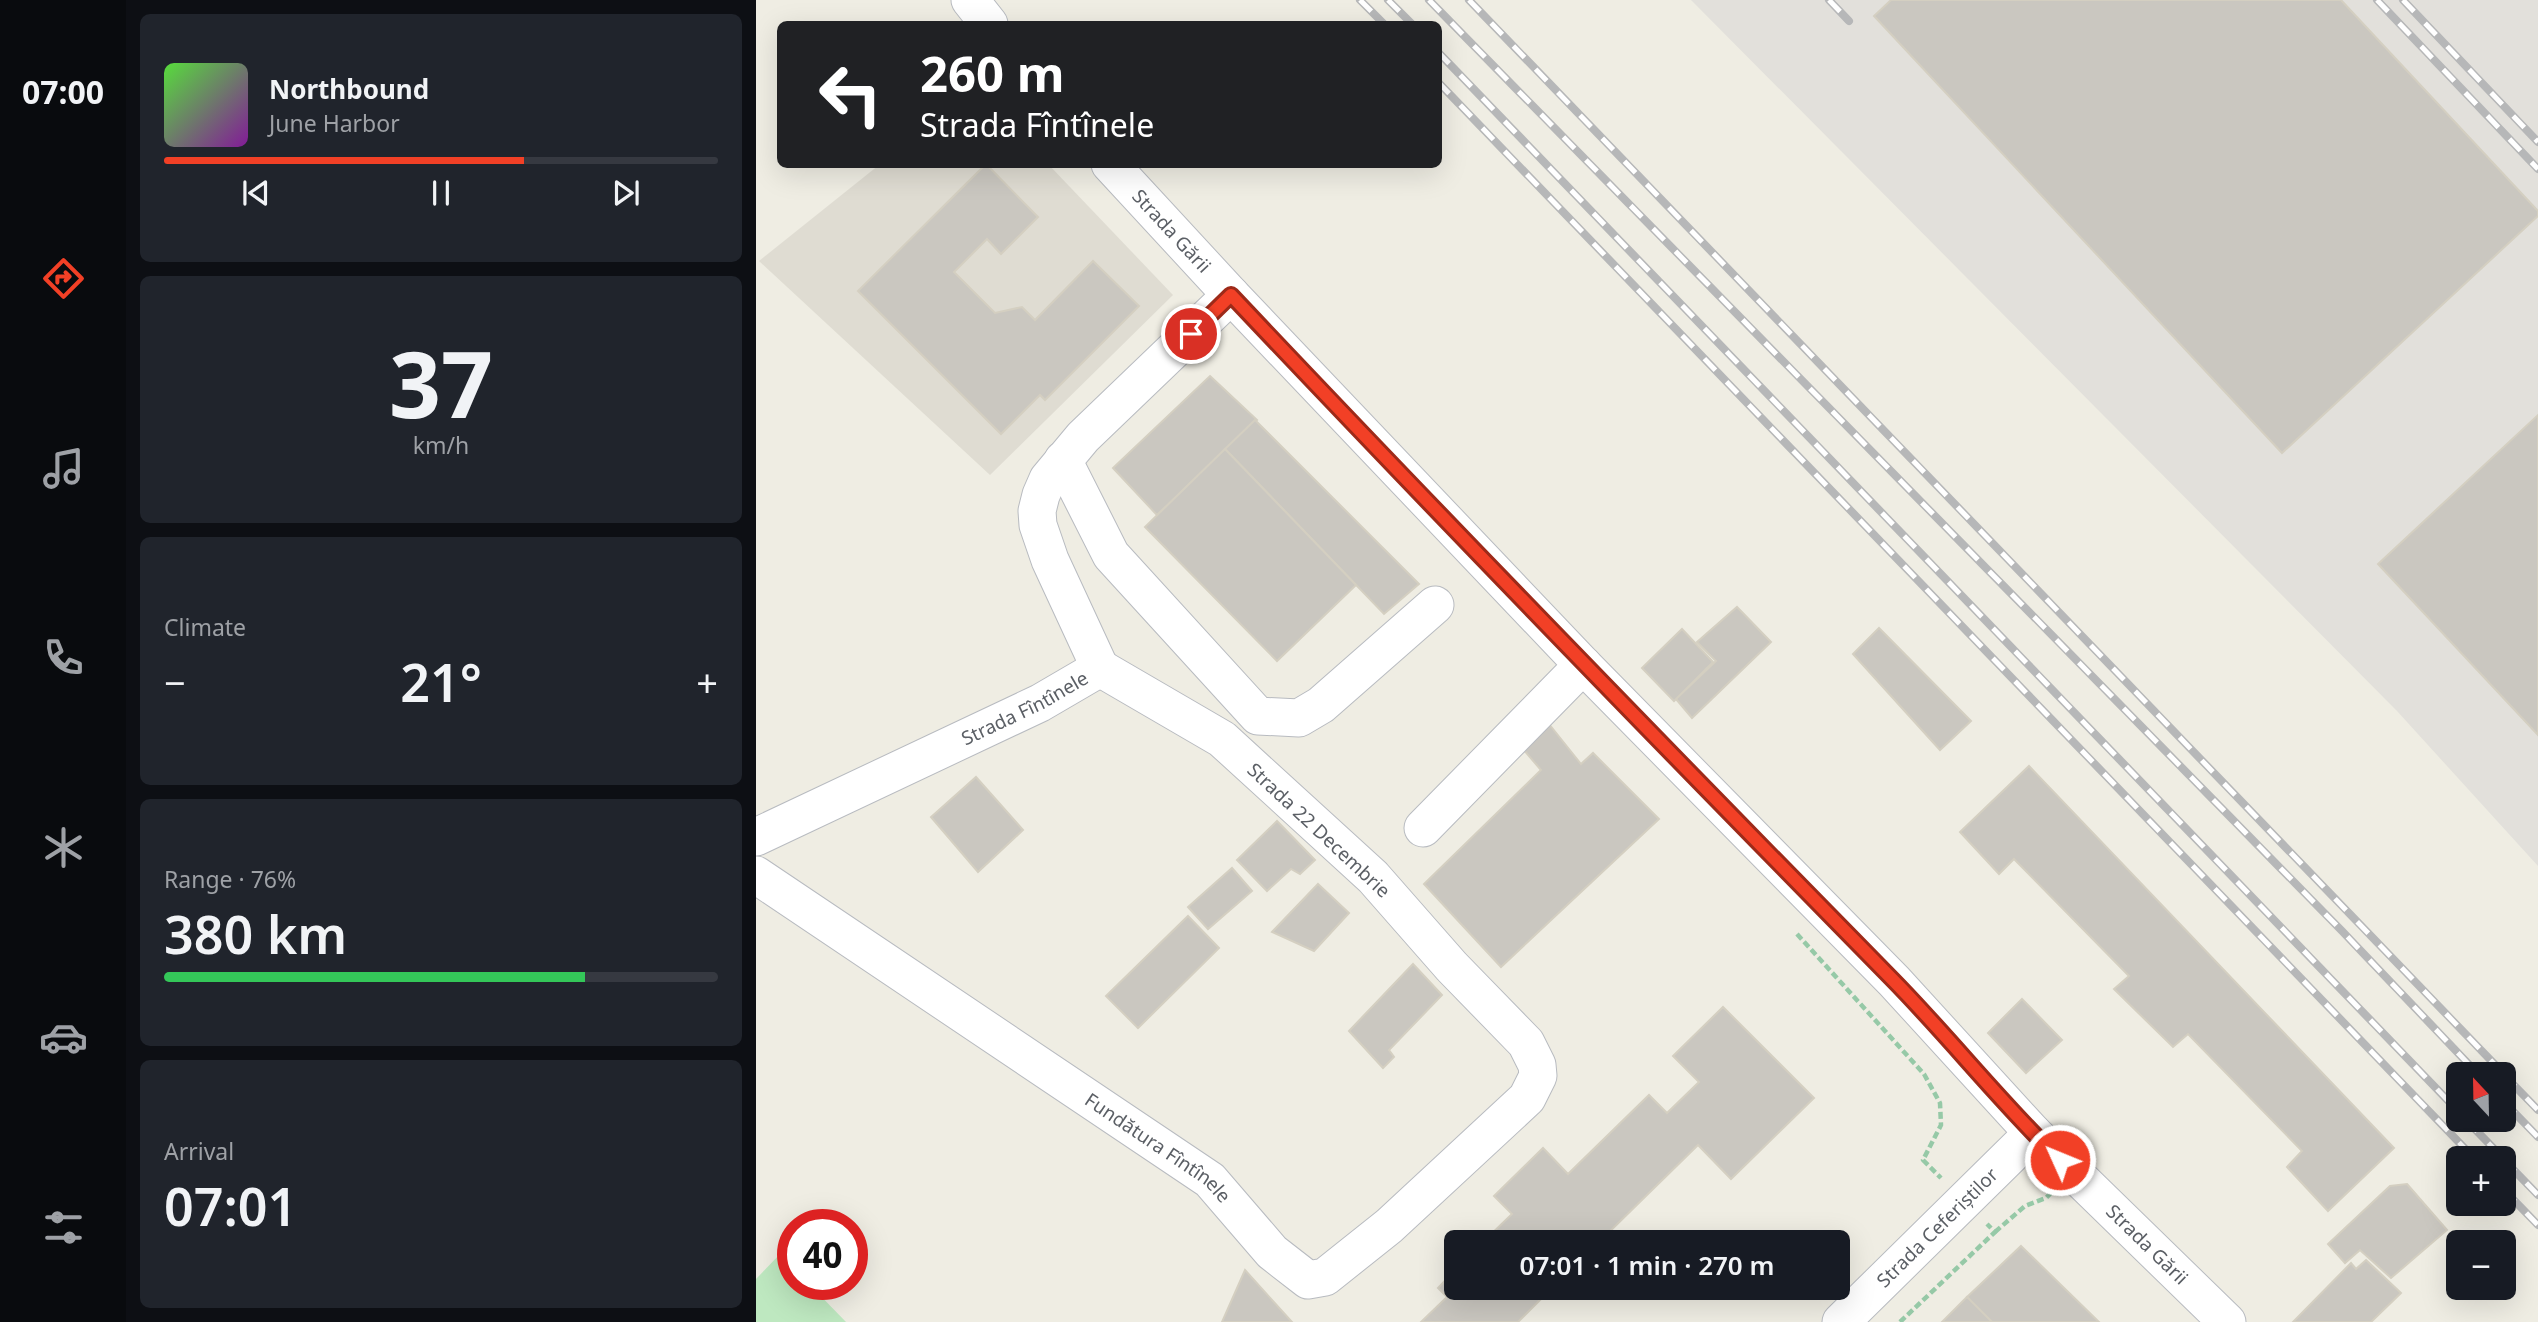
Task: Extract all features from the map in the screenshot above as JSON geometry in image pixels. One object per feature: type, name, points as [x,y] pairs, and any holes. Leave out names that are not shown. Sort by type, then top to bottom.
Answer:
[{"type":"street","points":[[970,0],[987,21]]},
{"type":"street","name":"Strada Gării","points":[[1114,168],[1583,665],[1894,981],[2033,1133],[2227,1322]]},
{"type":"street","name":"Strada Fîntînele","points":[[756,837],[1040,703],[1100,668],[1064,594],[1038,525],[1037,510],[1041,495],[1048,479],[1083,437],[1231,295]]},
{"type":"street","points":[[1063,460],[1111,555],[1258,716],[1299,718],[1321,705],[1435,605]]},
{"type":"street","points":[[1423,828],[1583,665]]},
{"type":"street","name":"Strada 22 Decembrie","points":[[1100,668],[1222,739],[1373,877],[1452,967],[1527,1043],[1537,1065],[1538,1076],[1527,1098]]},
{"type":"street","name":"Fundătura Fîntînele","points":[[756,876],[1210,1180],[1272,1252],[1308,1280],[1325,1277],[1389,1226],[1527,1098]]},
{"type":"street","name":"Strada Ceferiștilor","points":[[1841,1322],[2033,1133]]},
{"type":"path","points":[[1792,928],[1924,1074],[1940,1103],[1941,1125],[1923,1160],[1931,1168]]},
{"type":"path","points":[[1900,1322],[2025,1206],[2046,1198],[2074,1173]]},
{"type":"path","points":[[1983,1220],[1995,1232]]},
{"type":"shaded area","points":[[1691,0],[2538,0],[2538,866],[2397,711]]},
{"type":"shaded area","points":[[875,168],[1052,168],[1173,295],[990,475],[759,261]]},
{"type":"green space","points":[[777,1257],[777,1300],[825,1300],[846,1322],[756,1322],[756,1279]]},
{"type":"building","points":[[1891,0],[2341,0],[2538,211],[2538,216],[2282,453],[1874,16]]},
{"type":"building","points":[[982,168],[990,168],[1038,217],[1001,254],[987,239],[954,272],[995,313],[1022,307],[1035,320],[1093,261],[1139,306],[1045,400],[1040,395],[1001,434],[858,291]]},
{"type":"building","points":[[1210,376],[1257,420],[1157,515],[1113,468]]},
{"type":"building","points":[[2538,415],[2538,735],[2378,564]]},
{"type":"building","points":[[1255,420],[1419,584],[1384,614],[1225,449]]},
{"type":"building","points":[[1225,449],[1356,585],[1277,661],[1145,527]]},
{"type":"building","points":[[1737,607],[1771,642],[1692,718],[1676,699],[1716,661],[1697,642]]},
{"type":"building","points":[[1879,628],[1971,721],[1940,750],[1853,654]]},
{"type":"building","points":[[1682,629],[1713,662],[1674,701],[1642,668]]},
{"type":"building","points":[[1549,724],[1581,764],[1593,753],[1659,819],[1501,967],[1424,884],[1541,770],[1522,748]]},
{"type":"building","points":[[2029,766],[2394,1148],[2328,1211],[2287,1167],[2302,1151],[2188,1034],[2173,1047],[2114,989],[2129,976],[2014,859],[1999,874],[1960,832]]},
{"type":"building","points":[[976,777],[1023,830],[978,872],[931,817]]},
{"type":"building","points":[[1277,821],[1315,860],[1300,874],[1291,869],[1267,891],[1237,860]]},
{"type":"building","points":[[1232,868],[1252,891],[1208,929],[1188,907]]},
{"type":"building","points":[[1318,884],[1349,913],[1314,951],[1272,932]]},
{"type":"building","points":[[1188,916],[1219,948],[1138,1028],[1106,996]]},
{"type":"building","points":[[1413,964],[1442,995],[1389,1050],[1394,1057],[1383,1068],[1349,1031]]},
{"type":"building","points":[[2022,999],[2062,1040],[2026,1073],[1988,1033]]},
{"type":"building","points":[[1723,1007],[1814,1098],[1731,1179],[1698,1145],[1611,1230],[1495,1230],[1512,1214],[1494,1196],[1543,1148],[1568,1174],[1649,1095],[1667,1113],[1699,1082],[1673,1056]]},
{"type":"building","points":[[2407,1184],[2447,1230],[2391,1278],[2360,1250],[2345,1263],[2328,1244],[2390,1186]]},
{"type":"building","points":[[2021,1246],[2099,1322],[1992,1322],[1967,1297]]},
{"type":"building","points":[[2366,1260],[2401,1293],[2371,1322],[2293,1322],[2351,1263],[2356,1269]]},
{"type":"building","points":[[1245,1270],[1292,1322],[1222,1322]]},
{"type":"building","points":[[1444,1282],[1444,1294],[1438,1288]]},
{"type":"building","points":[[1967,1297],[1992,1322],[1942,1322]]},
{"type":"building","points":[[1444,1300],[1540,1300],[1518,1322],[1421,1322]]},
{"type":"railway","points":[[1360,0],[1381,21]]},
{"type":"railway","points":[[1388,0],[1409,21]]},
{"type":"railway","points":[[1429,0],[2342,931],[2467,1062]]},
{"type":"railway","points":[[1469,0],[2492,1062]]},
{"type":"railway","points":[[1829,0],[1849,21]]},
{"type":"railway","points":[[2377,0],[2538,169]]},
{"type":"railway","points":[[2403,0],[2538,142]]},
{"type":"railway","points":[[1442,56],[2446,1099]]},
{"type":"railway","points":[[1442,86],[2462,1146]]},
{"type":"railway","points":[[2516,1087],[2538,1110]]},
{"type":"railway","points":[[2516,1114],[2538,1137]]},
{"type":"railway","points":[[2478,1132],[2491,1146]]},
{"type":"railway","points":[[2516,1172],[2538,1195]]},
{"type":"railway","points":[[2516,1202],[2538,1225]]},
{"type":"route","points":[[1191,334],[1231,295],[1583,665],[1894,981],[2060,1160]]}]
